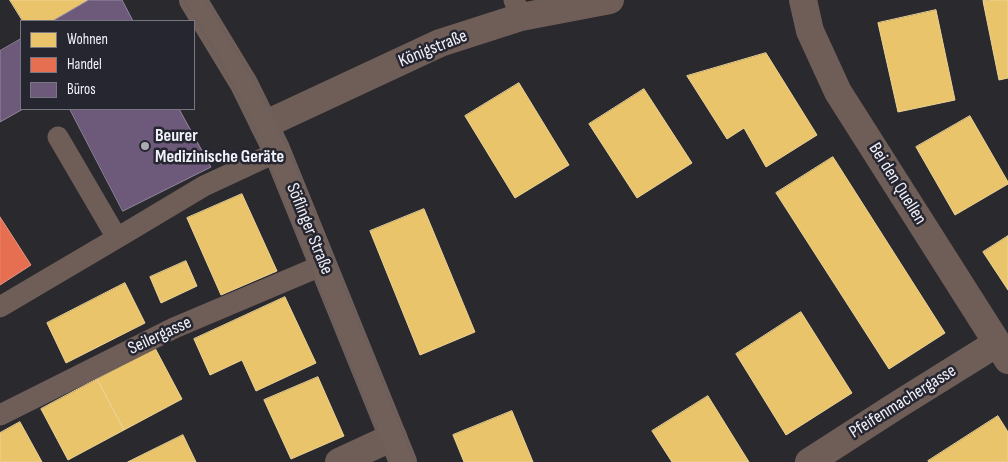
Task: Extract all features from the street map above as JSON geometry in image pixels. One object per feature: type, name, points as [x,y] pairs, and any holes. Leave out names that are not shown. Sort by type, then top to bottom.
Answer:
[{"type":"street","name":"Königstraße","points":[[264,125],[517,9],[610,0]]},
{"type":"street","name":"Bei den Quellen","points":[[803,0],[810,32],[838,92],[1003,352]]},
{"type":"street","name":"Söflinger Straße","points":[[195,2],[244,84],[277,152],[403,462]]},
{"type":"street","name":"Pfeifenmachergasse","points":[[809,462],[899,404],[1003,352]]},
{"type":"street","points":[[339,462],[392,436]]},
{"type":"lane","points":[[58,137],[117,238]]},
{"type":"lane","points":[[0,307],[204,186],[277,152]]},
{"type":"lane","name":"Seilergasse","points":[[0,415],[174,328],[323,264]]},
{"type":"building: Wohnen","points":[[10,0],[89,0],[55,20],[22,20]]},
{"type":"building: Wohnen","points":[[1008,0],[1008,78],[999,80],[983,1]]},
{"type":"building: Wohnen","points":[[936,10],[955,100],[898,112],[878,23]]},
{"type":"building: Wohnen","points":[[766,53],[817,135],[766,167],[744,128],[727,139],[687,76]]},
{"type":"building: Wohnen","points":[[519,83],[569,165],[515,198],[465,116]]},
{"type":"building: Wohnen","points":[[644,89],[692,163],[637,198],[589,124]]},
{"type":"building: Wohnen","points":[[970,116],[1008,184],[955,215],[916,147]]},
{"type":"building: Wohnen","points":[[833,157],[945,333],[889,369],[776,193]]},
{"type":"building: Wohnen","points":[[242,194],[277,271],[221,295],[187,218]]},
{"type":"building: Wohnen","points":[[424,209],[475,332],[420,355],[370,231]]},
{"type":"building: Wohnen","points":[[1008,236],[1008,290],[983,252]]},
{"type":"building: Wohnen","points":[[186,261],[197,286],[161,303],[150,277]]},
{"type":"building: Wohnen","points":[[125,283],[145,323],[66,363],[47,323]]},
{"type":"building: Wohnen","points":[[285,297],[316,363],[256,391],[242,360],[210,375],[194,339]]},
{"type":"building: Wohnen","points":[[801,312],[852,393],[786,435],[736,354]]},
{"type":"building: Wohnen","points":[[155,348],[182,399],[124,430],[97,379]]},
{"type":"building: Wohnen","points":[[318,377],[344,436],[291,459],[264,400]]},
{"type":"building: Wohnen","points":[[97,379],[124,430],[68,460],[41,409]]},
{"type":"building: Wohnen","points":[[708,396],[749,462],[672,462],[652,431]]},
{"type":"building: Wohnen","points":[[512,411],[533,462],[464,462],[453,435]]},
{"type":"building: Wohnen","points":[[998,416],[1008,432],[1008,462],[928,461]]},
{"type":"building: Wohnen","points":[[20,422],[42,462],[0,462],[0,433]]},
{"type":"building: Wohnen","points":[[183,435],[196,462],[128,462]]},
{"type":"building: Handel","points":[[0,217],[31,265],[0,285]]},
{"type":"building: Büros","points":[[89,0],[122,0],[132,20],[55,20]]},
{"type":"building: Büros","points":[[20,40],[21,110],[0,122],[0,51]]},
{"type":"building: Büros","name":"Beurer Medizinische Geräte","points":[[71,110],[180,110],[211,167],[123,211]]},
{"type":"tram line","points":[[184,0],[217,54],[256,133],[390,462]]},
{"type":"tram line","points":[[206,0],[275,120],[294,162],[415,462]]},
{"type":"place","name":"Beurer Medizinische Geräte","points":[[145,146]]}]
